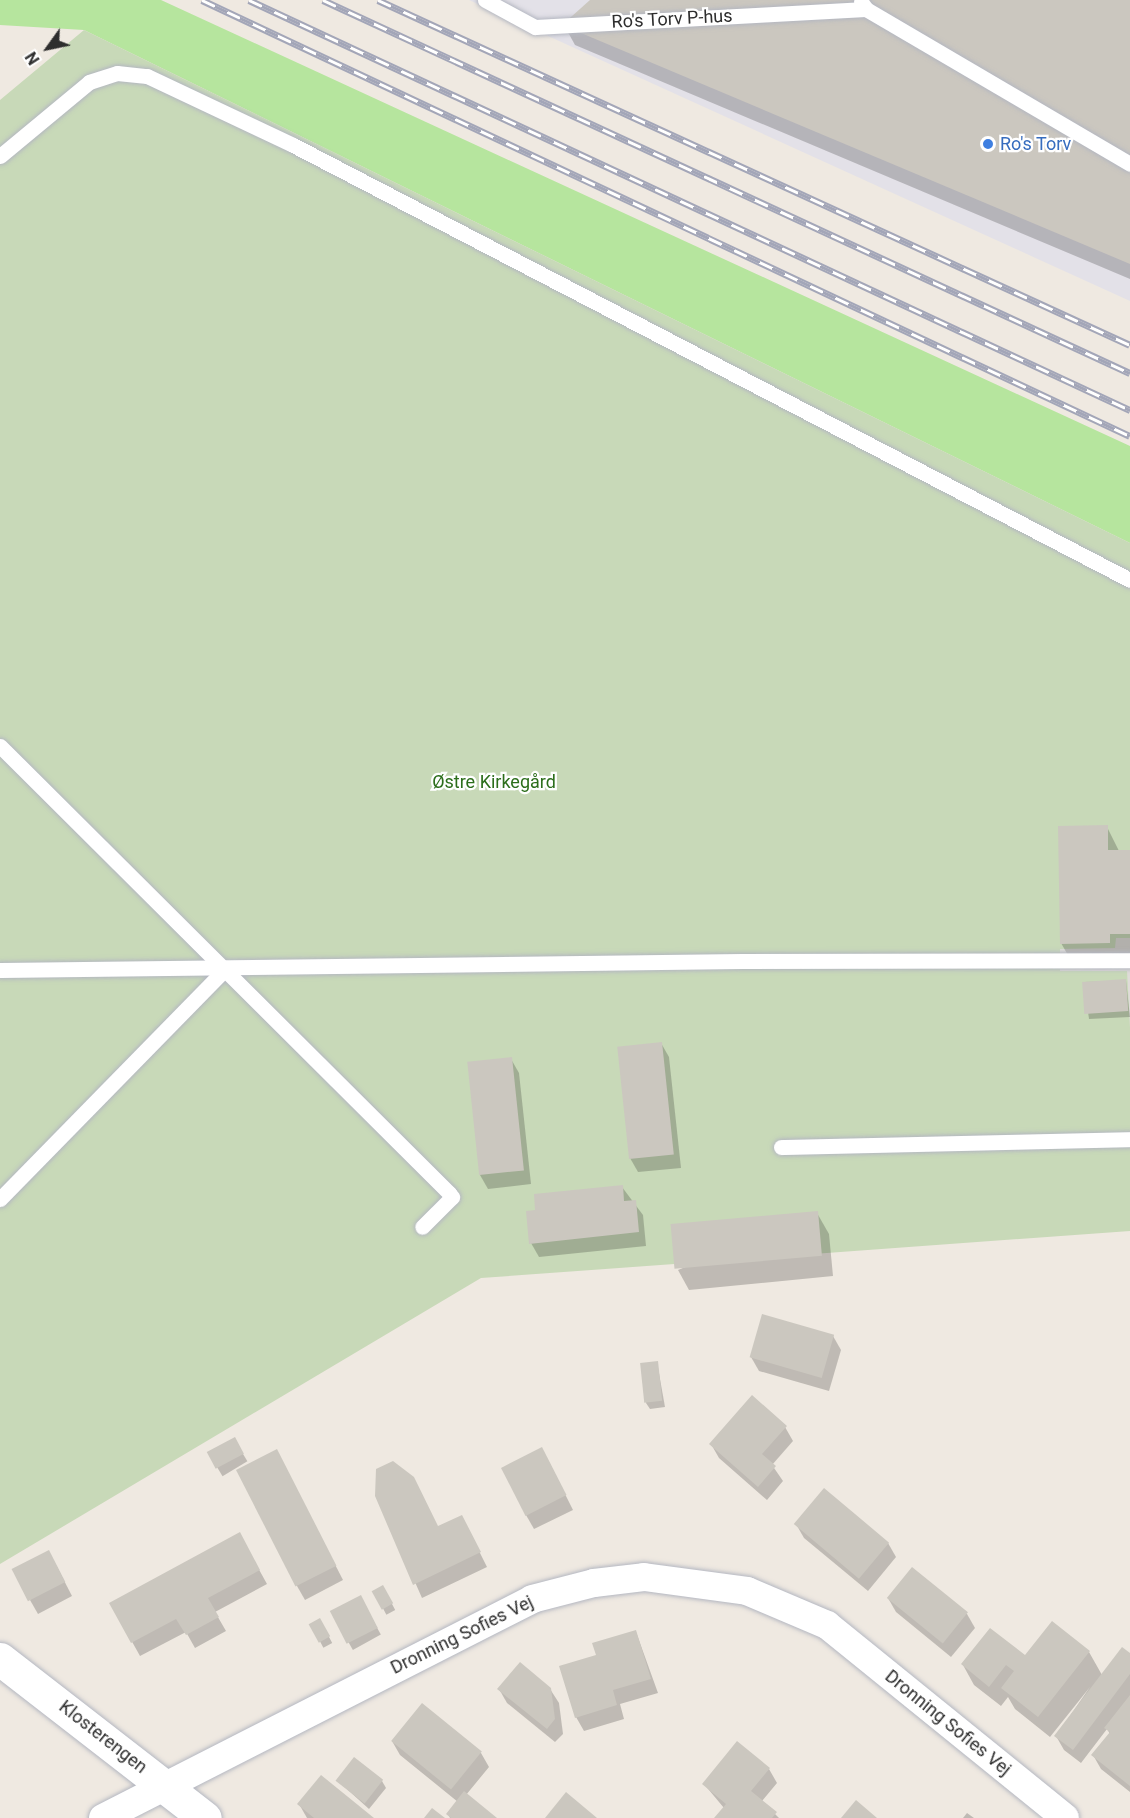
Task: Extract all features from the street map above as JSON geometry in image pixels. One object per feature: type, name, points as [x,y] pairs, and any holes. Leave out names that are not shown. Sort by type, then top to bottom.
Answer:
[{"type":"street","name":"Dronning Sofies Vej","points":[[104,1818],[164,1784],[532,1599],[594,1583],[644,1577],[747,1591],[827,1625],[1065,1818]]},
{"type":"street","name":"Klosterengen","points":[[0,1659],[205,1818]]},
{"type":"lane","name":"Ro's Torv P-hus","points":[[484,0],[535,27],[863,5],[1130,164]]},
{"type":"lane","points":[[0,156],[89,82],[117,73],[147,75],[304,150],[1130,580]]},
{"type":"lane","points":[[0,746],[226,968],[452,1197],[422,1227]]},
{"type":"lane","points":[[0,970],[1130,960]]},
{"type":"lane","points":[[0,1199],[226,968]]},
{"type":"lane","points":[[781,1147],[1130,1139]]},
{"type":"shaded area","name":"Ro's Torv","points":[[469,0],[1130,0],[1130,301]]},
{"type":"shaded area","points":[[1116,938],[1130,938],[1130,1028],[1127,971],[1060,971],[1060,949],[1115,948]]},
{"type":"green space","points":[[0,0],[161,0],[1130,446],[1130,543],[84,30],[0,25]]},
{"type":"green space","name":"Østre Kirkegård","points":[[84,30],[1130,543],[1130,1231],[481,1278],[0,1564],[0,100]]},
{"type":"building","name":"Ro's Torv","points":[[590,0],[1130,0],[1130,264],[562,25]]},
{"type":"building","points":[[1108,825],[1108,850],[1130,850],[1130,934],[1110,934],[1110,943],[1060,944],[1058,826]]},
{"type":"building","points":[[1126,979],[1128,1011],[1084,1014],[1082,982]]},
{"type":"building","points":[[662,1042],[674,1154],[629,1159],[617,1047]]},
{"type":"building","points":[[512,1057],[524,1170],[479,1175],[467,1062]]},
{"type":"building","points":[[623,1185],[624,1201],[636,1200],[639,1232],[529,1244],[526,1211],[535,1210],[534,1194]]},
{"type":"building","points":[[818,1211],[822,1256],[674,1269],[671,1224]]},
{"type":"building","points":[[762,1314],[834,1335],[822,1378],[750,1357]]},
{"type":"building","points":[[658,1361],[662,1401],[644,1403],[640,1363]]},
{"type":"building","points":[[752,1395],[787,1426],[762,1454],[776,1466],[758,1487],[709,1444]]},
{"type":"building","points":[[235,1437],[244,1454],[216,1469],[207,1452]]},
{"type":"building","points":[[542,1447],[567,1495],[526,1516],[501,1468]]},
{"type":"building","points":[[277,1449],[336,1566],[295,1587],[236,1470]]},
{"type":"building","points":[[393,1461],[414,1477],[438,1526],[462,1515],[481,1552],[413,1585],[375,1496],[376,1469]]},
{"type":"building","points":[[824,1488],[889,1543],[859,1579],[794,1524]]},
{"type":"building","points":[[240,1532],[260,1570],[208,1598],[219,1617],[186,1635],[176,1619],[131,1643],[109,1603]]},
{"type":"building","points":[[49,1550],[65,1582],[28,1601],[12,1569]]},
{"type":"building","points":[[912,1567],[968,1612],[943,1643],[887,1598]]},
{"type":"building","points":[[383,1585],[393,1603],[382,1610],[372,1591]]},
{"type":"building","points":[[361,1595],[378,1628],[347,1644],[330,1611]]},
{"type":"building","points":[[320,1618],[330,1636],[319,1643],[309,1624]]},
{"type":"building","points":[[1052,1621],[1090,1651],[1038,1717],[1001,1688],[1014,1671],[1006,1665],[989,1687],[961,1664],[990,1628],[1025,1655]]},
{"type":"building","points":[[636,1630],[651,1679],[613,1690],[617,1705],[575,1718],[559,1666],[596,1655],[592,1643]]},
{"type":"building","points":[[1122,1647],[1130,1653],[1130,1674],[1073,1750],[1054,1736]]},
{"type":"building","points":[[520,1662],[551,1688],[555,1719],[547,1729],[497,1689]]},
{"type":"building","points":[[1130,1695],[1130,1786],[1091,1755],[1110,1732],[1104,1728]]},
{"type":"building","points":[[422,1703],[482,1751],[451,1790],[391,1741]]},
{"type":"building","points":[[737,1741],[770,1768],[751,1791],[777,1812],[772,1818],[714,1818],[726,1804],[702,1784]]},
{"type":"building","points":[[354,1757],[383,1780],[365,1803],[336,1781]]},
{"type":"building","points":[[321,1775],[374,1818],[314,1818],[297,1804]]},
{"type":"building","points":[[464,1791],[497,1818],[451,1818],[446,1814]]},
{"type":"building","points":[[566,1792],[597,1818],[545,1818]]},
{"type":"building","points":[[856,1800],[877,1818],[841,1818]]},
{"type":"building","points":[[432,1808],[445,1818],[424,1818]]},
{"type":"railway","points":[[202,0],[1130,436]]},
{"type":"railway","points":[[249,0],[1130,410]]},
{"type":"railway","points":[[323,0],[1130,373]]},
{"type":"railway","points":[[378,0],[1130,345]]},
{"type":"place","name":"Ro's Torv","points":[[988,144]]}]
